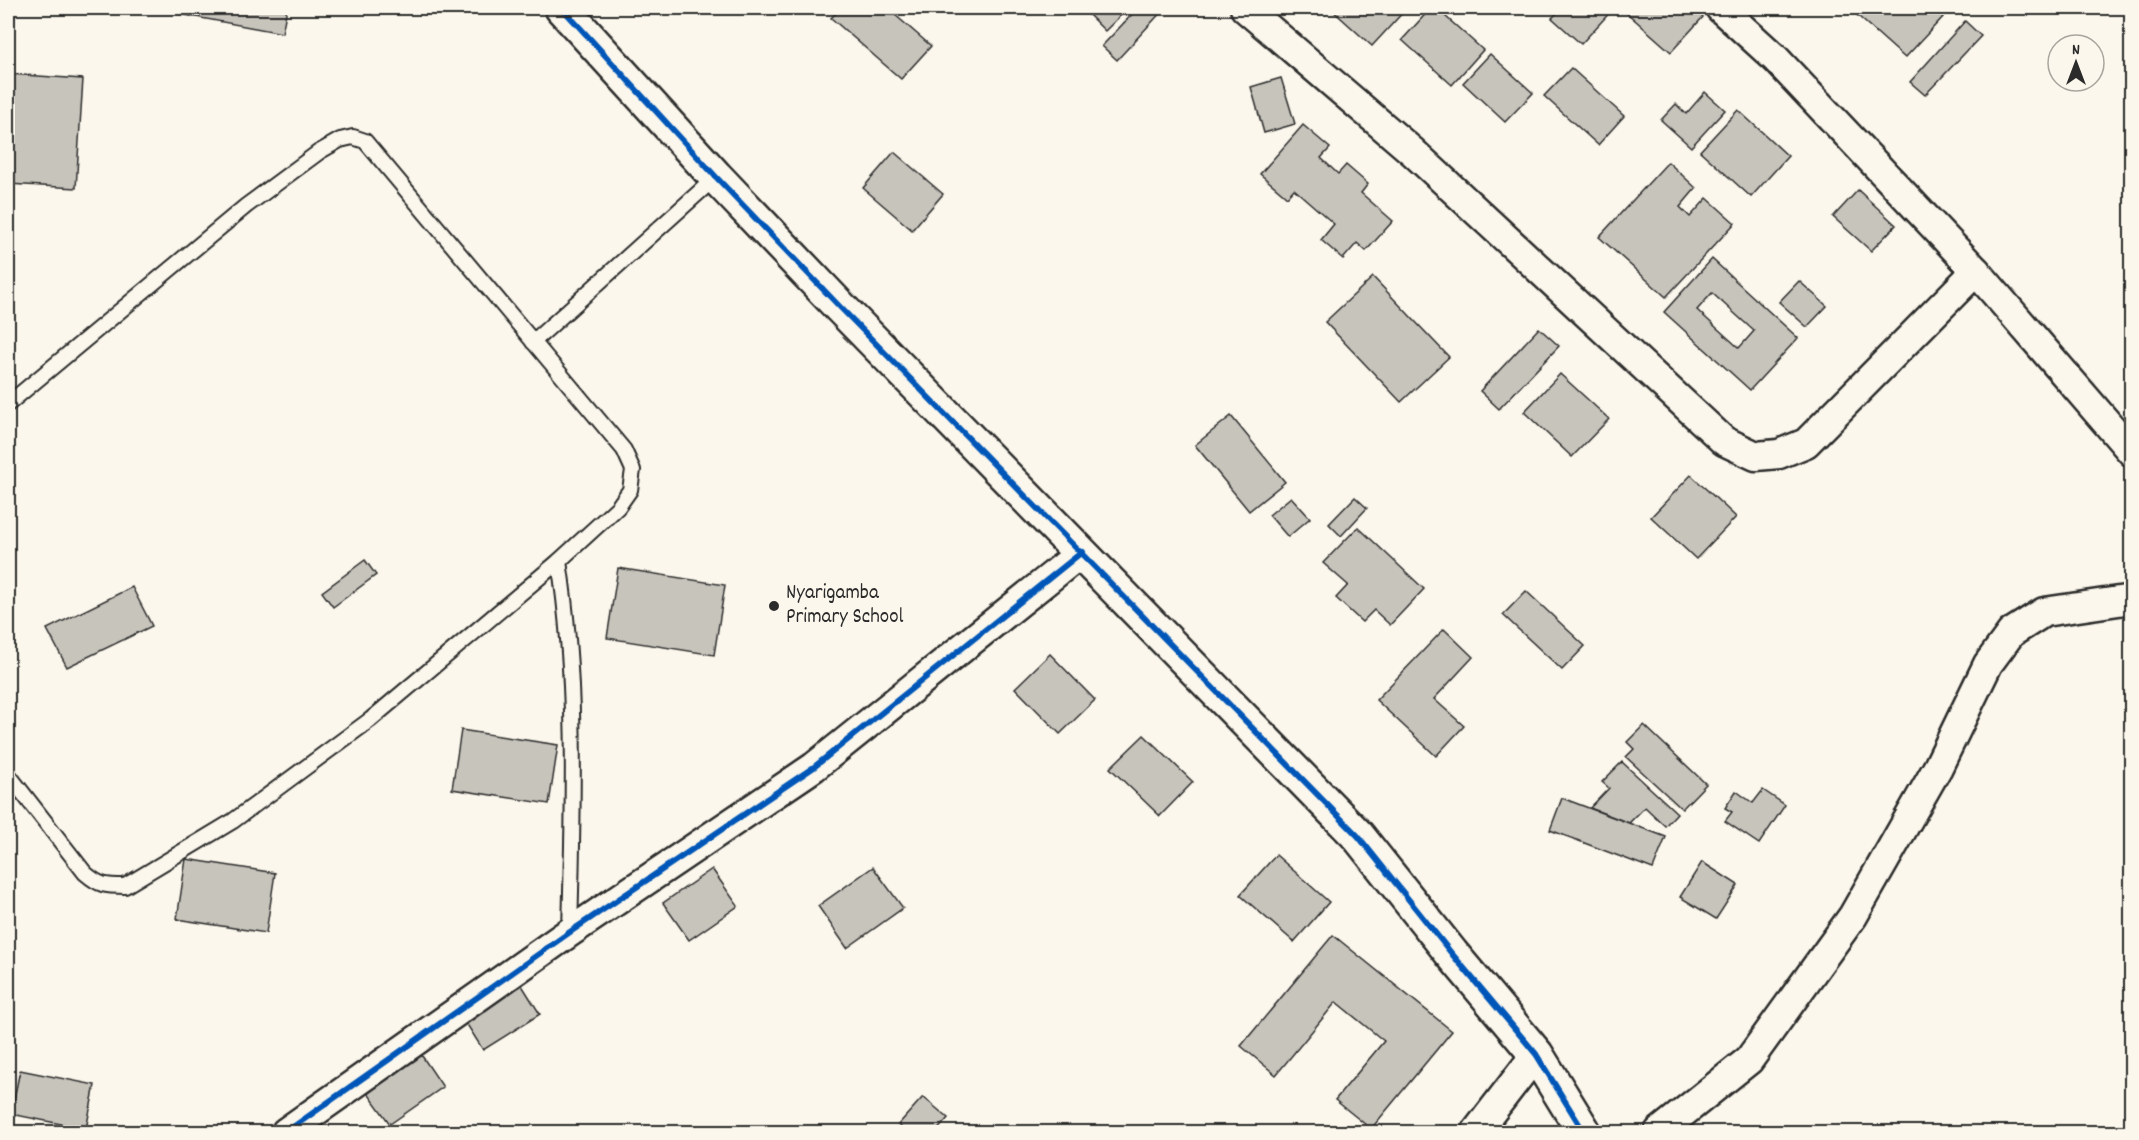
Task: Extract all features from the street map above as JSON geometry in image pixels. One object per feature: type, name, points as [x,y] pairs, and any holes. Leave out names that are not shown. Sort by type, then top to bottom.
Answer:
[{"type":"street","points":[[562,8],[716,177],[840,307],[1358,836],[1452,954],[1536,1054],[1584,1132]]},
{"type":"street","points":[[1245,8],[1413,152],[1724,441],[1756,456],[1779,454],[1806,443],[1976,271]]},
{"type":"street","points":[[1720,8],[1776,60],[1976,271],[2132,452]]},
{"type":"street","points":[[286,1132],[570,932],[814,767],[1082,552]]},
{"type":"street","points":[[1659,1132],[1749,1060],[1852,916],[1938,767],[1988,664],[2011,633],[2044,612],[2132,599]]},
{"type":"street","points":[[1476,1132],[1536,1054]]},
{"type":"lane","points":[[8,404],[246,206],[319,152],[340,140],[353,137],[365,141],[624,450],[633,470],[630,490],[618,507],[559,561],[370,720],[233,821],[125,886],[98,884],[85,873],[8,774]]},
{"type":"lane","points":[[533,342],[716,177]]},
{"type":"lane","points":[[559,561],[568,623],[573,718],[570,932]]},
{"type":"building","points":[[175,8],[287,8],[282,33],[174,13]]},
{"type":"building","points":[[841,8],[887,8],[931,46],[901,79],[831,18]]},
{"type":"building","points":[[1092,8],[1128,8],[1105,31],[1087,13]]},
{"type":"building","points":[[1138,8],[1165,8],[1117,60],[1102,46]]},
{"type":"building","points":[[1330,8],[1407,8],[1372,46]]},
{"type":"building","points":[[1431,8],[1436,8],[1483,50],[1452,85],[1402,40]]},
{"type":"building","points":[[1562,8],[1614,8],[1581,44],[1552,18]]},
{"type":"building","points":[[1632,8],[1693,8],[1703,17],[1671,52],[1627,13]]},
{"type":"building","points":[[1849,8],[1932,8],[1943,17],[1905,58]]},
{"type":"building","points":[[1965,21],[1981,36],[1925,95],[1910,82]]},
{"type":"building","points":[[1490,54],[1533,93],[1505,122],[1463,83]]},
{"type":"building","points":[[1571,68],[1624,116],[1598,145],[1544,96]]},
{"type":"building","points":[[8,74],[83,79],[76,188],[8,184]]},
{"type":"building","points":[[1281,78],[1295,124],[1264,133],[1251,87]]},
{"type":"building","points":[[1705,92],[1725,110],[1691,147],[1661,120],[1676,104],[1686,114]]},
{"type":"building","points":[[1738,110],[1788,156],[1751,197],[1700,151]]},
{"type":"building","points":[[1303,125],[1330,148],[1321,158],[1338,174],[1346,165],[1368,184],[1361,193],[1393,221],[1366,251],[1357,243],[1343,259],[1321,240],[1334,224],[1294,189],[1287,197],[1260,174]]},
{"type":"building","points":[[894,152],[943,194],[912,230],[863,188]]},
{"type":"building","points":[[1668,162],[1696,188],[1680,207],[1690,217],[1707,198],[1735,223],[1666,297],[1599,237]]},
{"type":"building","points":[[1858,190],[1896,225],[1871,251],[1833,217]]},
{"type":"building","points":[[1712,259],[1798,338],[1750,390],[1664,312]],"holes":[[[1712,293],[1754,331],[1739,348],[1697,310]]]},
{"type":"building","points":[[1373,277],[1449,357],[1401,402],[1325,322]]},
{"type":"building","points":[[1799,281],[1827,306],[1807,327],[1779,302]]},
{"type":"building","points":[[1539,328],[1559,346],[1499,409],[1480,391]]},
{"type":"building","points":[[1560,374],[1609,419],[1572,457],[1524,412]]},
{"type":"building","points":[[1231,416],[1285,482],[1249,511],[1195,445]]},
{"type":"building","points":[[1691,475],[1736,517],[1696,559],[1651,517]]},
{"type":"building","points":[[1291,497],[1310,518],[1288,537],[1269,515]]},
{"type":"building","points":[[1355,497],[1367,508],[1341,536],[1329,524]]},
{"type":"building","points":[[1358,527],[1424,589],[1390,625],[1374,610],[1362,622],[1336,598],[1348,585],[1323,563]]},
{"type":"building","points":[[365,560],[376,575],[333,607],[322,592]]},
{"type":"building","points":[[618,568],[725,585],[714,655],[607,638]]},
{"type":"building","points":[[132,587],[152,626],[67,667],[47,629]]},
{"type":"building","points":[[1526,591],[1585,646],[1562,670],[1503,615]]},
{"type":"building","points":[[1444,629],[1473,657],[1434,699],[1464,726],[1436,756],[1376,700]]},
{"type":"building","points":[[1050,654],[1095,700],[1060,734],[1015,688]]},
{"type":"building","points":[[1644,725],[1706,784],[1682,809],[1626,757],[1634,749],[1627,742]]},
{"type":"building","points":[[461,730],[558,745],[549,804],[452,789]]},
{"type":"building","points":[[1144,735],[1193,782],[1160,816],[1110,768]]},
{"type":"building","points":[[1622,762],[1677,813],[1665,826],[1645,807],[1629,823],[1590,808],[1609,788],[1602,782]]},
{"type":"building","points":[[1763,790],[1785,805],[1759,844],[1725,821],[1732,812],[1725,808],[1736,791],[1753,803]]},
{"type":"building","points":[[1562,798],[1666,837],[1653,869],[1550,830]]},
{"type":"building","points":[[1276,855],[1329,902],[1294,942],[1240,895]]},
{"type":"building","points":[[186,859],[275,873],[266,933],[177,919]]},
{"type":"building","points":[[1702,862],[1738,885],[1716,919],[1680,897]]},
{"type":"building","points":[[873,867],[903,908],[847,948],[818,906]]},
{"type":"building","points":[[712,869],[738,906],[689,940],[663,903]]},
{"type":"building","points":[[1333,935],[1452,1031],[1371,1129],[1335,1100],[1384,1041],[1336,1002],[1276,1075],[1241,1046]]},
{"type":"building","points":[[518,979],[540,1014],[483,1050],[461,1015]]},
{"type":"building","points":[[418,1050],[443,1087],[390,1124],[364,1088]]},
{"type":"building","points":[[20,1070],[95,1085],[86,1129],[11,1114]]},
{"type":"building","points":[[923,1097],[948,1118],[936,1132],[907,1132],[898,1125]]},
{"type":"cycle path","points":[[562,8],[716,177],[840,307],[1358,836],[1452,954],[1536,1054],[1584,1132]]},
{"type":"cycle path","points":[[286,1132],[570,932],[814,767],[1082,552]]},
{"type":"place","name":"Nyarigamba Primary School","points":[[774,606]]}]
